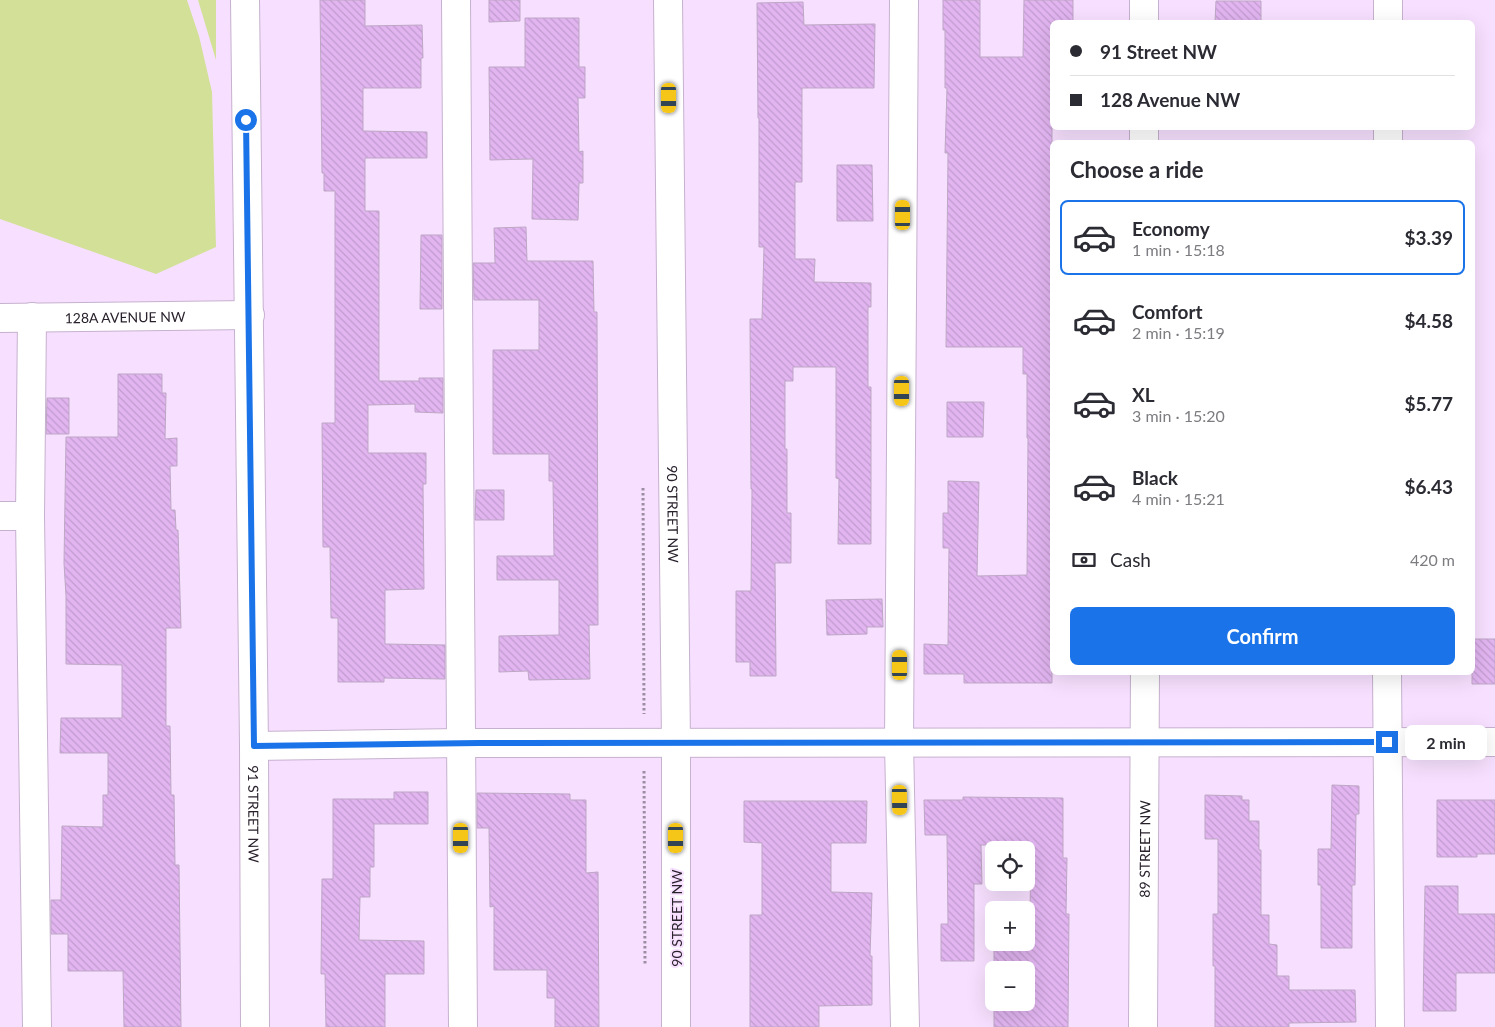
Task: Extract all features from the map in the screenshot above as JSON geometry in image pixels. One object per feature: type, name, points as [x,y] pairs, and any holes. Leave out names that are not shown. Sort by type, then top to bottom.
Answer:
[{"type":"street","name":"91 STREET NW","points":[[245,0],[250,315],[255,1027]]},
{"type":"street","points":[[456,0],[463,1027]]},
{"type":"street","name":"90 STREET NW","points":[[668,0],[676,743],[676,1027]]},
{"type":"street","points":[[904,0],[899,743],[905,1027]]},
{"type":"street","points":[[1144,0],[1144,20]]},
{"type":"street","points":[[1388,0],[1388,20]]},
{"type":"street","name":"128A AVENUE NW","points":[[0,318],[250,315]]},
{"type":"street","points":[[32,317],[30,516],[37,1027]]},
{"type":"street","points":[[0,516],[30,516]]},
{"type":"street","name":"89 STREET NW","points":[[1143,1027],[1146,675]]},
{"type":"street","points":[[1387,675],[1390,1027]]},
{"type":"street","points":[[254,746],[644,743],[1495,742]]},
{"type":"path","points":[[643,485],[646,968]]},
{"type":"green space","points":[[0,0],[187,0],[199,36],[212,92],[216,247],[156,274],[0,219]]},
{"type":"green space","points":[[198,0],[216,0],[216,60]]},
{"type":"building","points":[[320,0],[365,0],[365,26],[422,25],[423,58],[421,58],[421,88],[363,88],[363,131],[427,132],[427,158],[365,158],[365,211],[379,211],[379,381],[419,381],[419,378],[443,378],[443,413],[415,412],[415,404],[368,405],[368,453],[426,453],[426,484],[423,484],[424,589],[385,590],[385,644],[445,645],[445,679],[384,678],[384,682],[338,682],[338,618],[331,618],[330,547],[323,547],[322,423],[335,423],[335,191],[324,191],[324,173],[322,173]]},
{"type":"building","points":[[489,0],[520,0],[520,21],[489,22]]},
{"type":"building","points":[[943,0],[980,0],[980,57],[1023,57],[1024,0],[1073,0],[1073,20],[1050,20],[1050,130],[1052,130],[1052,140],[1050,140],[1050,675],[1052,675],[1052,683],[964,683],[964,674],[924,674],[924,644],[948,645],[949,548],[943,548],[943,513],[948,513],[948,481],[979,482],[977,576],[1027,575],[1027,374],[1023,374],[1023,347],[946,347],[948,153],[945,153],[947,88],[945,88],[945,30],[943,30]]},
{"type":"building","points":[[1216,1],[1261,1],[1261,20],[1215,20]]},
{"type":"building","points":[[803,2],[804,25],[875,24],[874,88],[802,88],[802,182],[795,182],[795,259],[815,259],[814,282],[871,283],[871,307],[868,307],[868,387],[871,387],[871,544],[838,544],[839,479],[836,478],[836,367],[793,367],[793,381],[785,381],[787,513],[791,513],[791,563],[775,563],[776,676],[750,676],[750,662],[736,662],[736,591],[751,591],[750,319],[762,319],[764,247],[759,247],[757,3]]},
{"type":"building","points":[[525,18],[579,18],[579,67],[585,67],[585,98],[578,98],[579,152],[583,151],[583,183],[579,183],[578,220],[532,219],[533,159],[490,160],[489,67],[525,67]]},
{"type":"building","points":[[837,165],[872,165],[873,221],[837,221]]},
{"type":"building","points":[[526,227],[527,261],[593,261],[594,312],[597,312],[598,625],[589,625],[590,679],[529,680],[528,671],[499,672],[499,636],[559,635],[559,580],[497,580],[497,556],[554,556],[553,481],[549,481],[549,454],[493,454],[493,350],[539,350],[539,300],[474,300],[473,263],[495,263],[494,228]]},
{"type":"building","points":[[421,235],[442,235],[442,309],[420,309]]},
{"type":"building","points":[[118,374],[162,374],[162,393],[166,393],[165,439],[177,438],[177,466],[170,466],[171,510],[175,510],[176,530],[178,530],[181,628],[166,628],[166,726],[170,726],[171,795],[174,795],[175,865],[179,865],[181,1027],[124,1027],[123,971],[68,971],[68,934],[51,934],[51,900],[61,900],[62,826],[103,827],[103,795],[108,795],[108,753],[60,753],[61,718],[122,718],[122,665],[66,664],[64,563],[66,437],[118,437]]},
{"type":"building","points":[[47,398],[69,398],[69,434],[46,434]]},
{"type":"building","points":[[947,402],[984,402],[983,437],[947,437]]},
{"type":"building","points":[[476,490],[504,490],[504,520],[475,520]]},
{"type":"building","points":[[882,599],[883,627],[867,627],[867,634],[827,635],[826,600]]},
{"type":"building","points":[[1475,639],[1495,639],[1495,684],[1472,684],[1472,675],[1475,675]]},
{"type":"building","points":[[1332,785],[1359,786],[1359,814],[1356,814],[1355,885],[1352,885],[1352,948],[1321,948],[1321,885],[1318,885],[1318,849],[1331,849]]},
{"type":"building","points":[[394,792],[428,792],[428,824],[374,824],[374,867],[370,867],[370,897],[360,897],[359,940],[424,941],[424,974],[385,974],[385,1027],[326,1027],[325,974],[321,974],[322,879],[333,879],[333,799],[394,799]]},
{"type":"building","points":[[477,793],[570,794],[570,800],[586,800],[586,873],[598,872],[599,1027],[555,1027],[555,998],[547,998],[547,970],[494,970],[494,906],[490,907],[489,828],[477,828]]},
{"type":"building","points":[[1205,795],[1242,796],[1242,800],[1249,800],[1249,821],[1259,821],[1261,915],[1269,915],[1269,944],[1277,945],[1277,976],[1289,976],[1289,990],[1355,990],[1356,1022],[1289,1023],[1289,1027],[1215,1027],[1213,914],[1218,914],[1218,839],[1205,839]]},
{"type":"building","points":[[963,797],[1063,798],[1063,858],[1067,858],[1066,914],[1069,914],[1068,1027],[994,1027],[994,1011],[1035,1011],[1035,961],[994,961],[994,951],[1035,951],[1035,901],[1030,901],[1030,891],[1035,891],[1035,841],[985,841],[985,845],[981,845],[982,884],[974,884],[974,961],[941,961],[941,924],[948,924],[947,835],[925,835],[924,800],[963,800]]},
{"type":"building","points":[[1437,800],[1495,800],[1495,854],[1477,854],[1477,857],[1437,857]]},
{"type":"building","points":[[744,801],[867,801],[866,843],[831,843],[831,892],[872,893],[870,956],[872,956],[872,1005],[819,1006],[819,1027],[750,1027],[750,915],[762,915],[762,843],[744,842]]},
{"type":"building","points":[[1425,886],[1458,886],[1458,914],[1495,914],[1495,973],[1456,973],[1456,1011],[1423,1011]]},
{"type":"route","points":[[246,120],[254,746],[479,743],[1387,742]]}]
